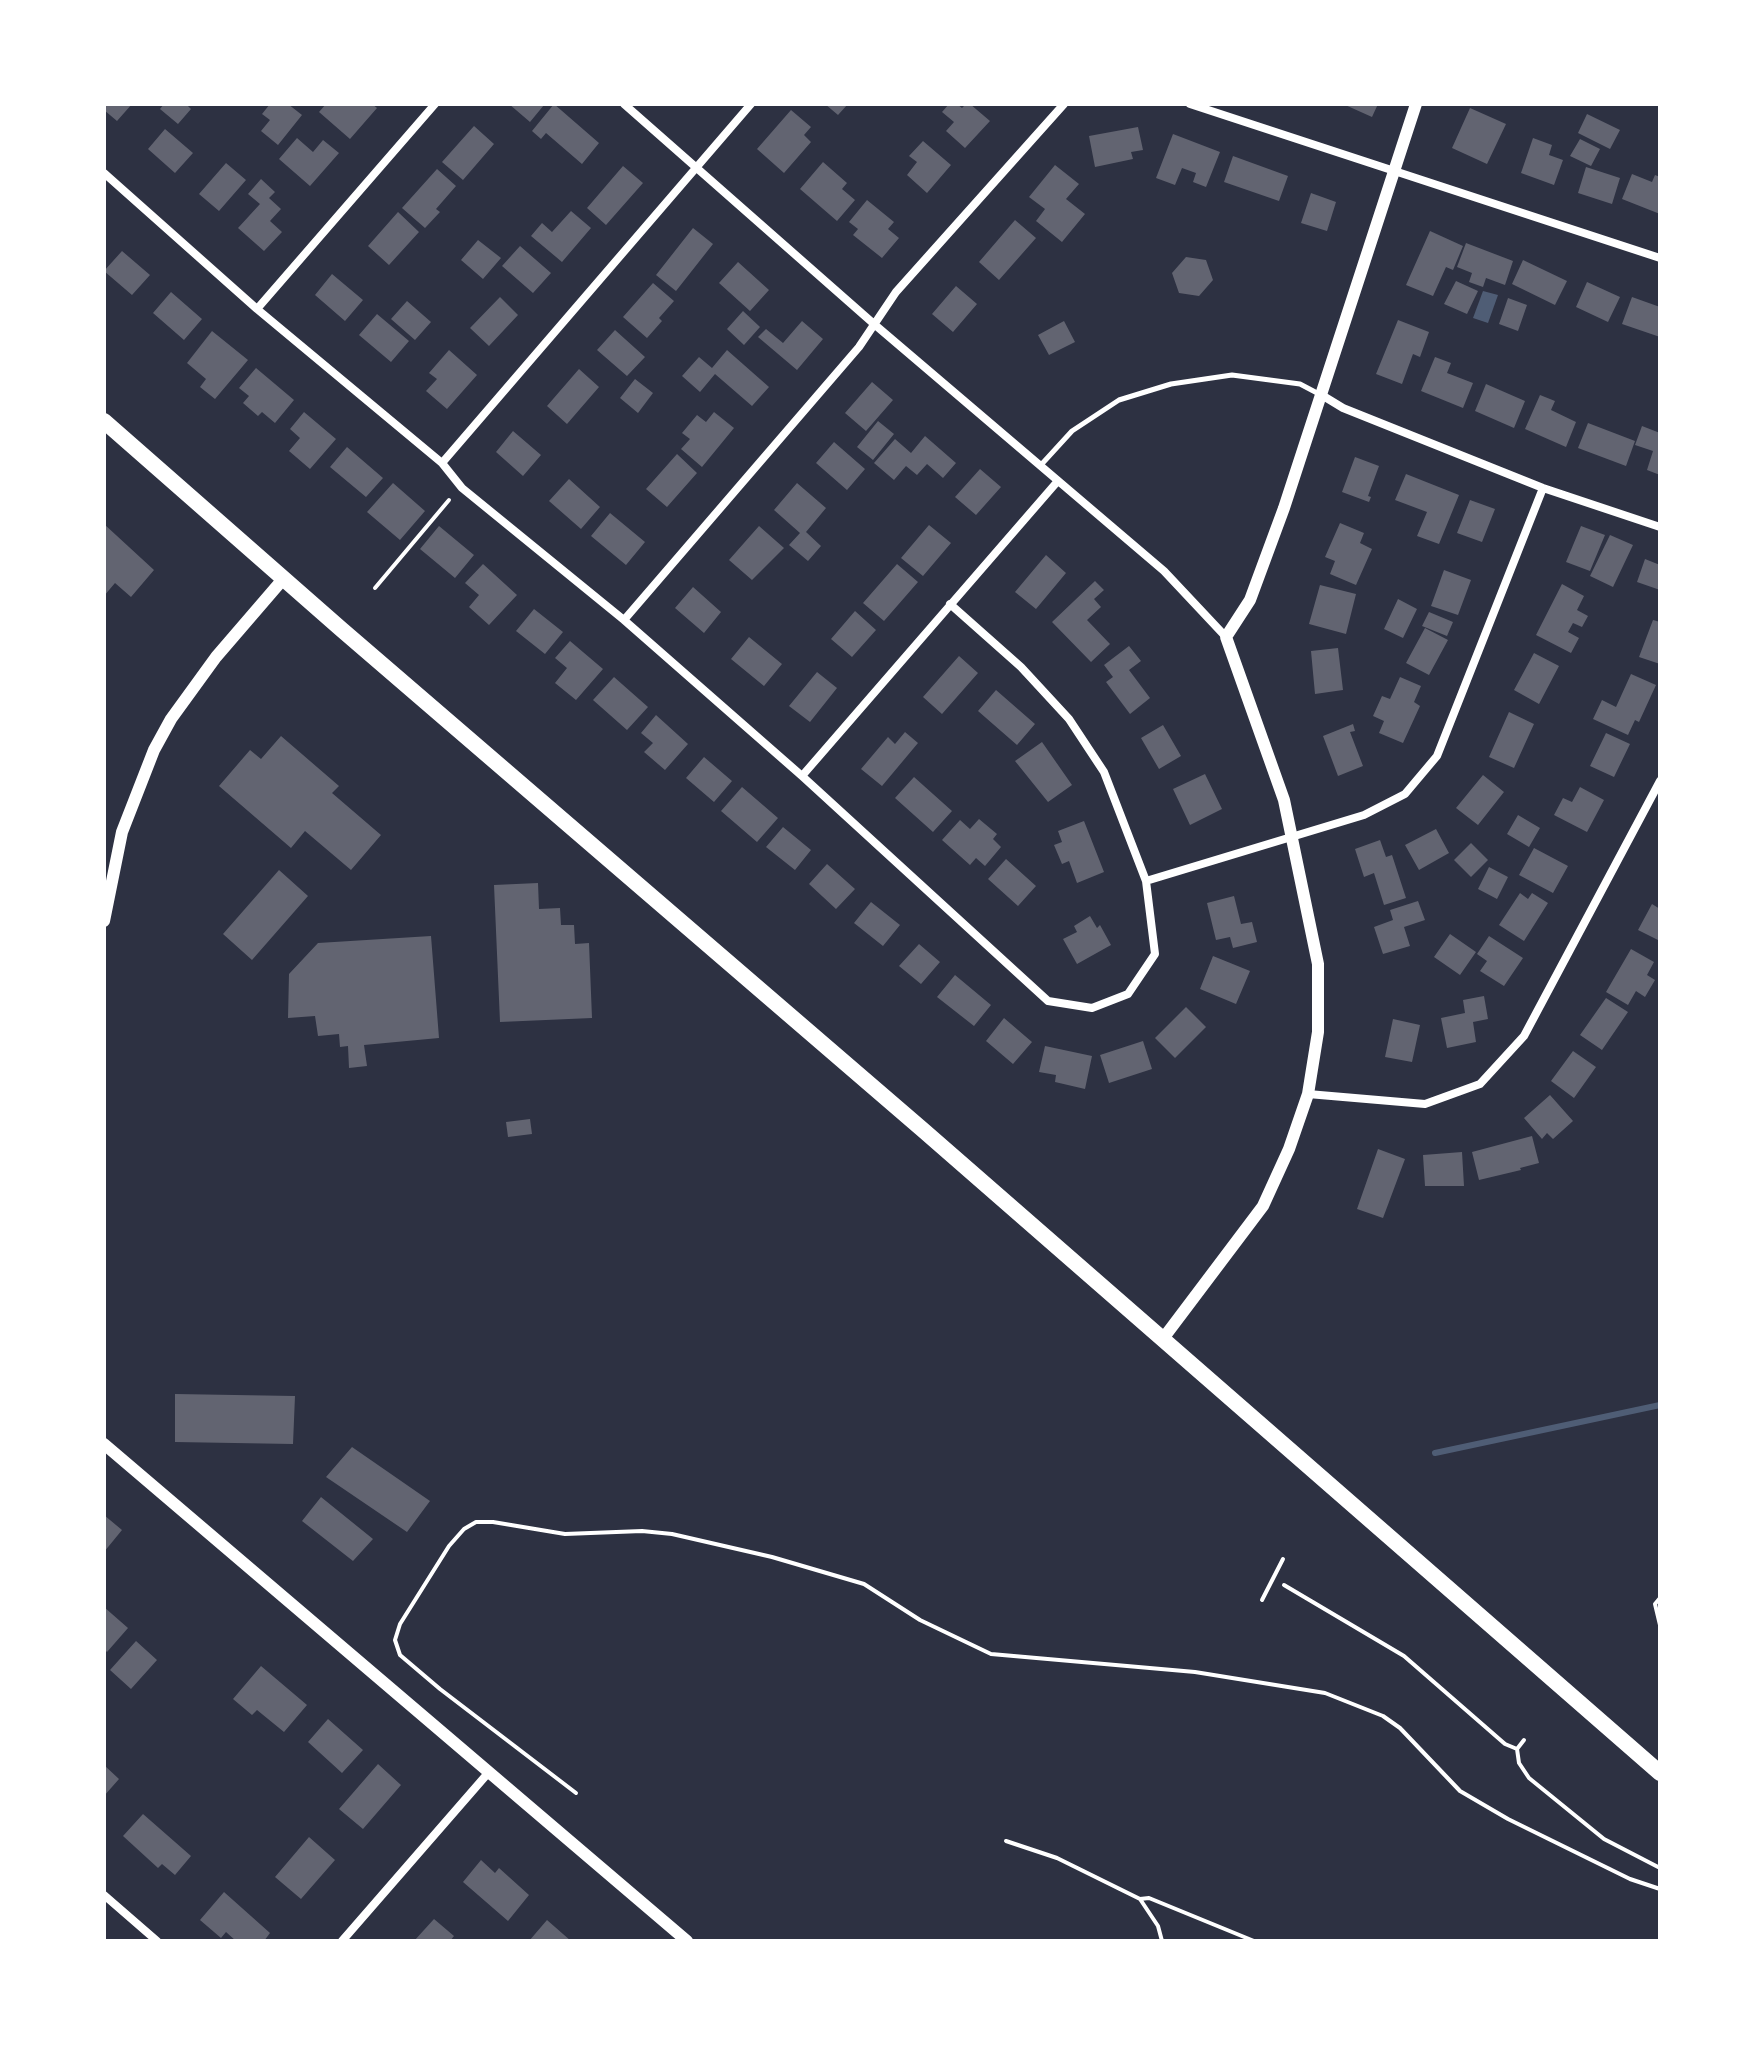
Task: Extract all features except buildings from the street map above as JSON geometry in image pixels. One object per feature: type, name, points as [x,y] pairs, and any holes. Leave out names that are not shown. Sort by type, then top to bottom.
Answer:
[{"type":"main road","points":[[104,421],[1660,1773]]},
{"type":"street","points":[[257,309],[435,104]]},
{"type":"street","points":[[624,104],[874,324],[1164,571],[1226,637],[1284,800],[1318,964],[1318,1032],[1308,1094],[1289,1149],[1263,1206],[1162,1340]]},
{"type":"street","points":[[442,463],[751,104]]},
{"type":"street","points":[[624,620],[859,347],[896,292],[1064,104]]},
{"type":"street","points":[[1190,104],[1660,258]]},
{"type":"street","points":[[1226,637],[1250,600],[1284,508],[1416,104]]},
{"type":"street","points":[[104,173],[257,309],[442,463],[462,488],[624,620],[802,776],[1048,1001],[1092,1008],[1128,994],[1155,954],[1146,881],[1104,772],[1069,719],[1021,667],[950,604]]},
{"type":"street","points":[[1320,394],[1343,408],[1543,488],[1660,527]]},
{"type":"street","points":[[802,776],[1057,482]]},
{"type":"street","points":[[1146,881],[1364,815],[1405,794],[1437,756],[1543,488]]},
{"type":"street","points":[[104,921],[109,868],[154,750],[171,719],[216,657],[284,578]]},
{"type":"street","points":[[1308,1094],[1425,1104],[1480,1084],[1524,1036],[1660,781]]},
{"type":"street","points":[[104,1444],[687,1941]]},
{"type":"street","points":[[342,1941],[489,1772]]},
{"type":"street","points":[[104,1895],[157,1941]]},
{"type":"lane","points":[[1039,466],[1072,431],[1119,400],[1171,384],[1232,375],[1300,384],[1320,394]]},
{"type":"path","points":[[375,588],[449,500]]},
{"type":"path","points":[[576,1793],[400,1655],[395,1640],[400,1624],[449,1546],[464,1529],[476,1522],[565,1534],[642,1531],[672,1534],[772,1557],[864,1584],[920,1620],[991,1654],[1209,1674],[1325,1693],[1383,1716],[1400,1728],[1460,1791],[1508,1819],[1630,1879],[1660,1889]]},
{"type":"path","points":[[1262,1600],[1283,1559]]},
{"type":"path","points":[[1284,1585],[1404,1656],[1505,1744],[1517,1749]]},
{"type":"path","points":[[1660,1598],[1655,1604],[1660,1625]]},
{"type":"path","points":[[1660,1632],[1660,1673]]},
{"type":"path","points":[[1524,1740],[1517,1749],[1519,1763],[1529,1778],[1604,1839],[1660,1868]]},
{"type":"path","points":[[1006,1841],[1057,1858],[1140,1899],[1158,1926],[1162,1941]]},
{"type":"path","points":[[1140,1899],[1149,1898],[1254,1941]]},
{"type":"water","points":[[1483,291],[1498,295],[1488,323],[1473,318]]},
{"type":"waterway","points":[[1435,1453],[1660,1405]]}]
